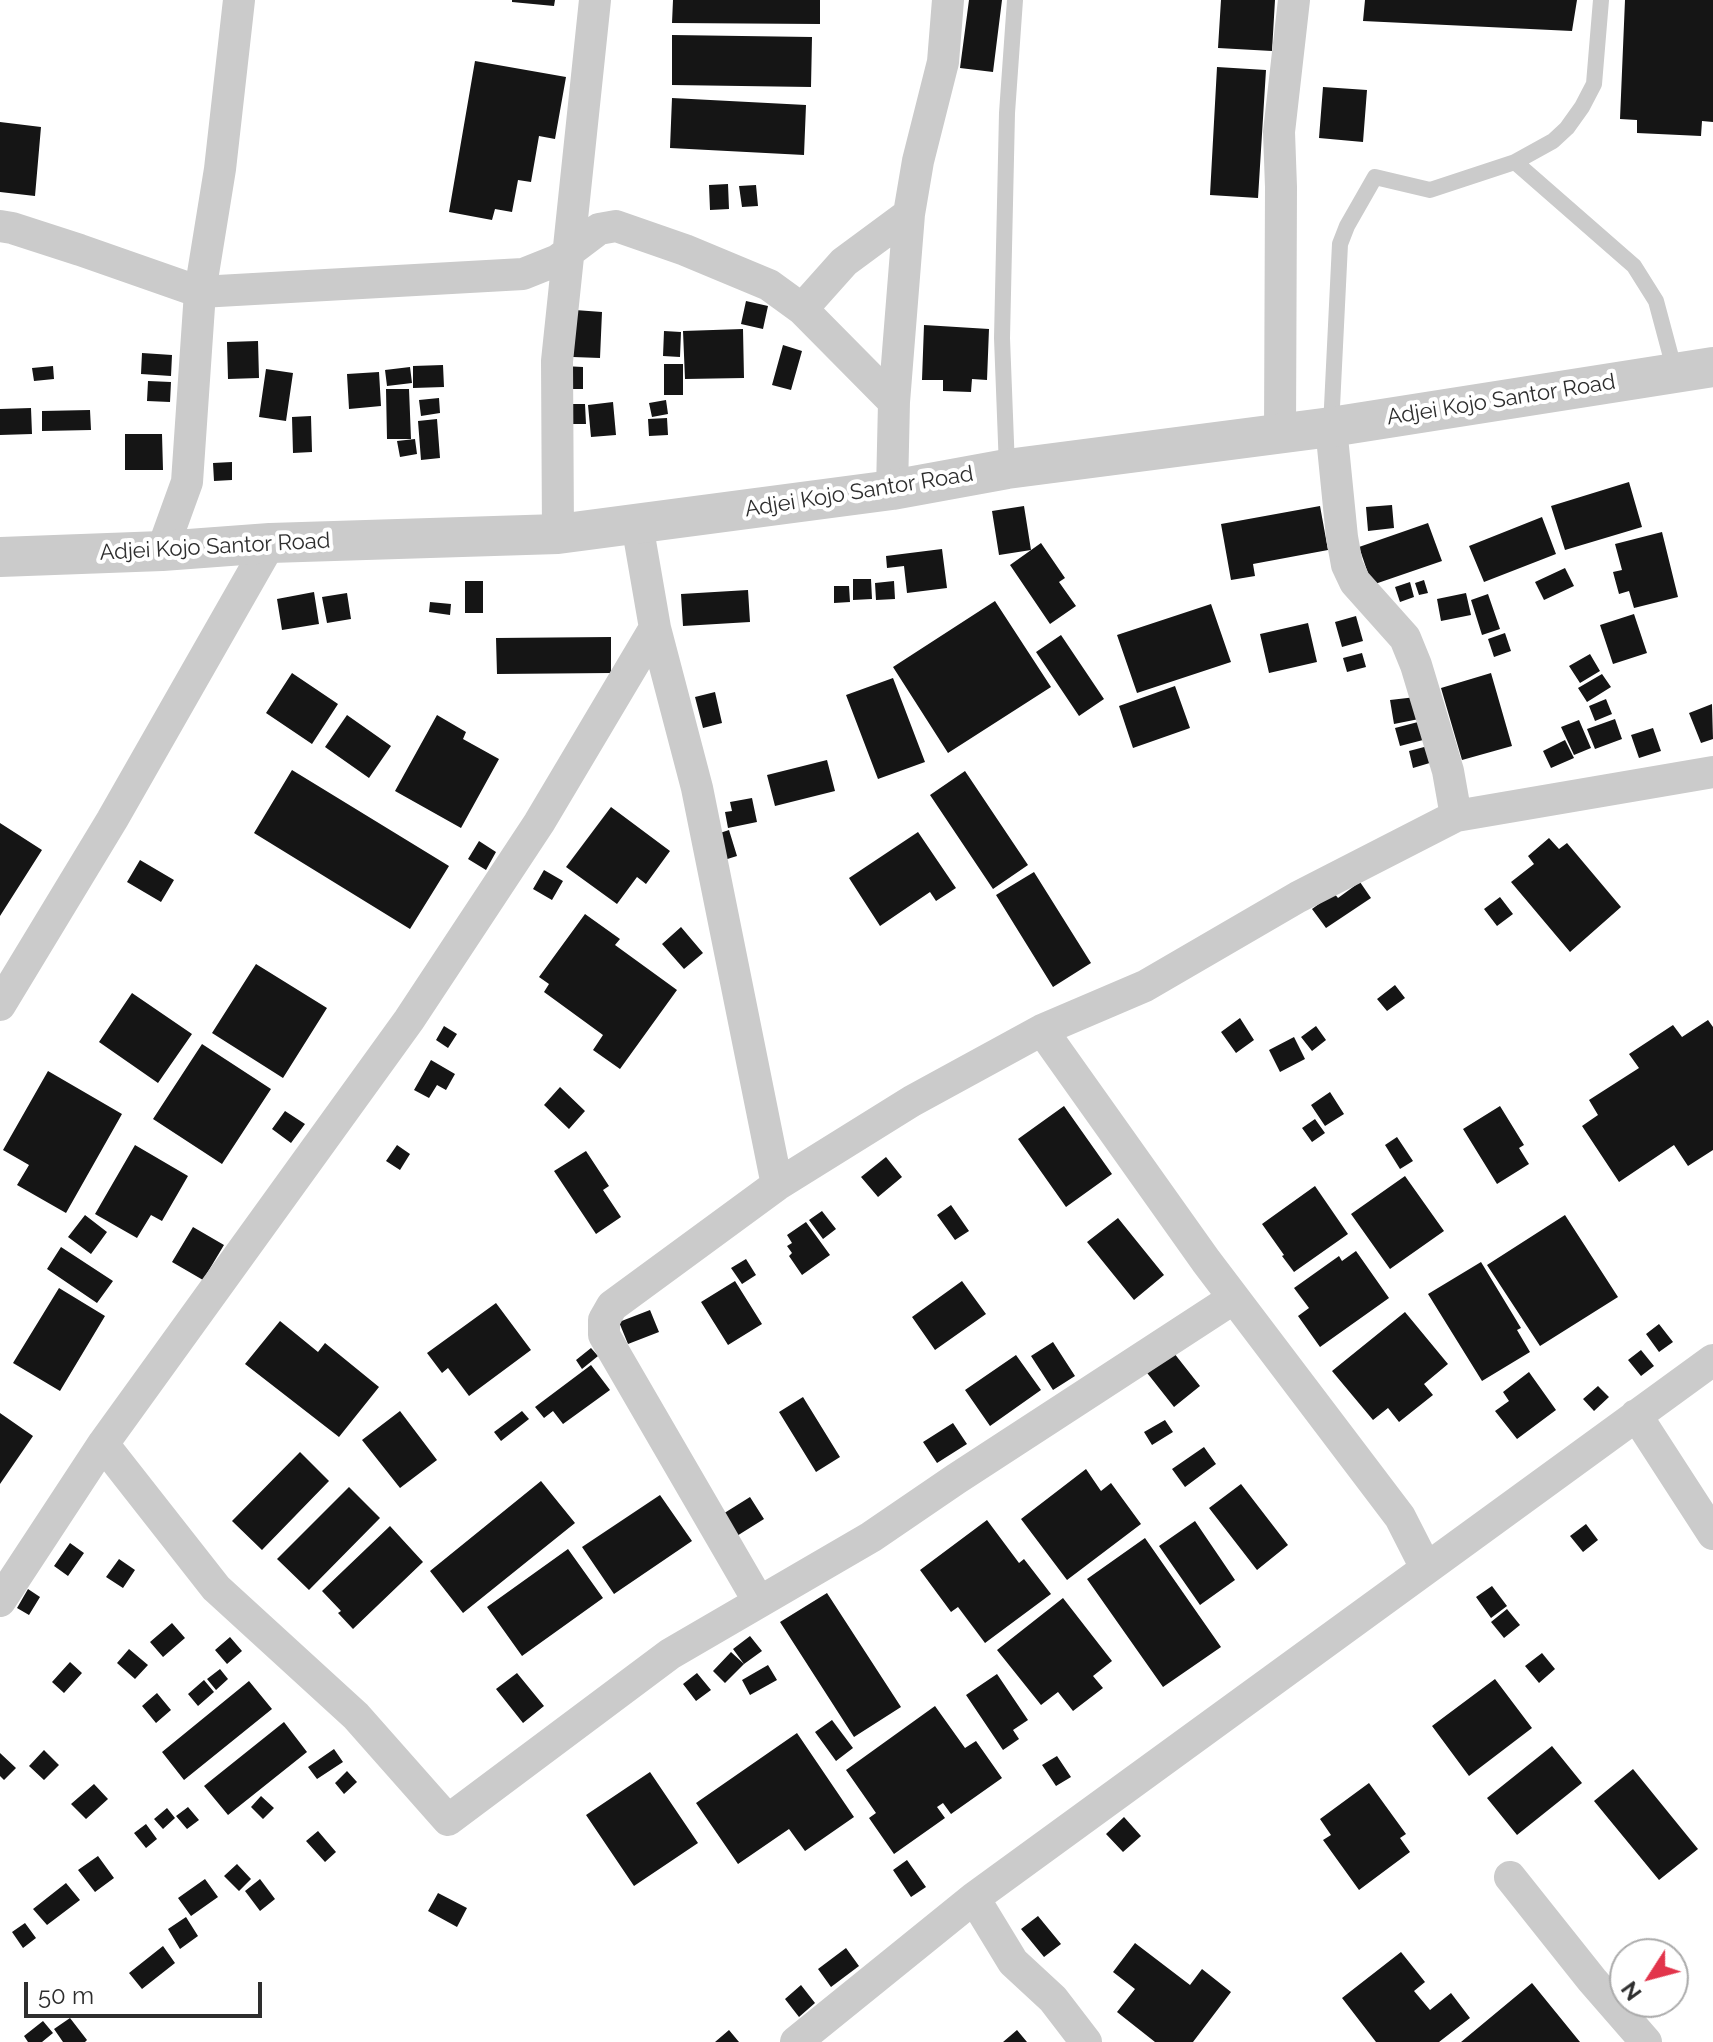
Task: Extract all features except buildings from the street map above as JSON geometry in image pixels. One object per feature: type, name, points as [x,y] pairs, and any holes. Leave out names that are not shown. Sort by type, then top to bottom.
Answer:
[{"type":"street","points":[[162,551],[187,482],[200,292],[220,169],[239,0]]},
{"type":"street","points":[[558,534],[557,361],[595,0]]},
{"type":"street","points":[[892,490],[894,402],[909,214],[918,161],[943,62],[948,0]]},
{"type":"street","points":[[1280,434],[1279,132],[1294,0]]},
{"type":"street","points":[[802,309],[844,262],[909,214]]},
{"type":"street","points":[[0,226],[200,292],[523,274],[558,260],[599,229],[616,226],[685,250],[769,285],[802,309],[894,402]]},
{"type":"street","name":"Adjei Kojo Santor Road","points":[[0,557],[270,543],[558,534],[892,490],[1007,469],[1331,427],[1694,369]]},
{"type":"street","points":[[1331,427],[1347,565],[1355,582],[1405,638],[1448,771],[1456,816]]},
{"type":"street","points":[[637,524],[655,628],[697,788],[777,1185]]},
{"type":"street","points":[[0,1005],[112,820],[270,543]]},
{"type":"street","points":[[0,1601],[103,1444],[409,1020],[539,823],[655,628]]},
{"type":"street","points":[[759,1602],[604,1335],[604,1320],[612,1306],[777,1185],[912,1101],[1042,1030],[1145,986],[1298,897],[1456,816],[1713,772]]},
{"type":"street","points":[[1042,1030],[1234,1298],[1400,1517],[1426,1568]]},
{"type":"street","points":[[103,1444],[216,1588],[356,1716],[448,1820],[670,1654],[871,1537],[1234,1298]]},
{"type":"street","points":[[796,2042],[974,1898],[1713,1360]]},
{"type":"street","points":[[1636,1415],[1713,1534]]},
{"type":"street","points":[[1510,1877],[1646,2042]]},
{"type":"street","points":[[974,1898],[1013,1962],[1053,1999],[1086,2042]]},
{"type":"lane","points":[[1007,469],[1003,323],[1007,113],[1015,0]]},
{"type":"lane","points":[[1331,427],[1340,244],[1375,177],[1430,190],[1515,162],[1553,141],[1567,128],[1594,84],[1601,0]]},
{"type":"lane","points":[[1515,162],[1634,266],[1694,369]]}]
